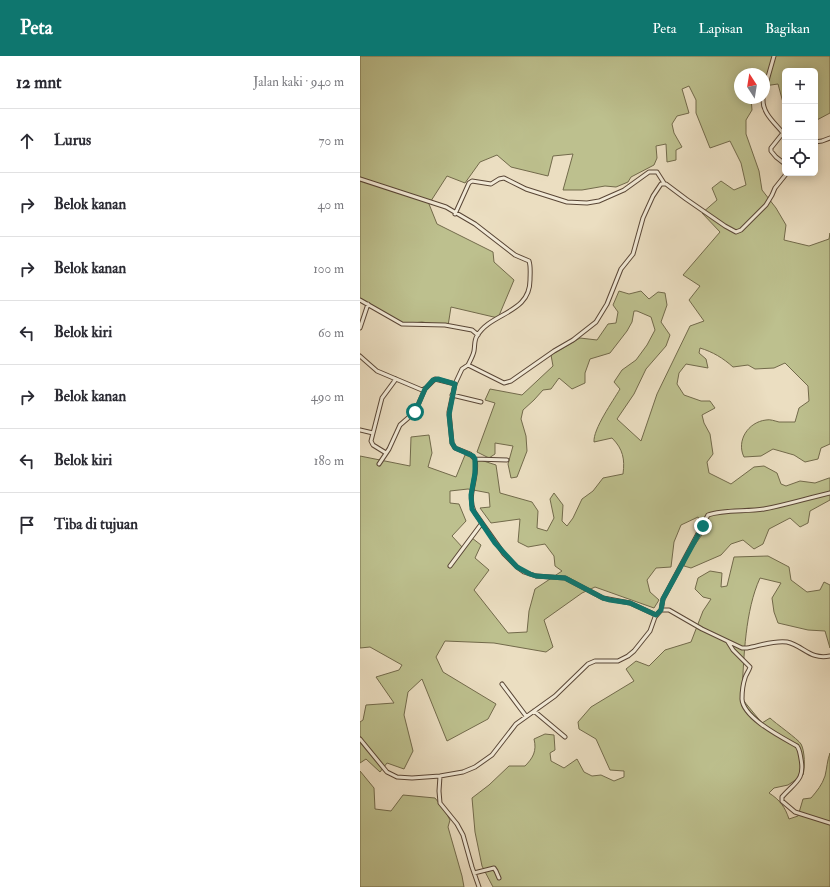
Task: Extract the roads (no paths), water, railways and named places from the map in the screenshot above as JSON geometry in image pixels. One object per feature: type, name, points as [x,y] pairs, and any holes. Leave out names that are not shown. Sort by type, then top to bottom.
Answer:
[{"type":"street","points":[[770,70],[774,56]]},
{"type":"street","points":[[763,104],[767,115],[782,131]]},
{"type":"street","points":[[782,135],[771,148],[771,151],[782,162]]},
{"type":"street","points":[[818,142],[830,138]]},
{"type":"street","points":[[455,214],[469,183],[472,181],[491,184],[504,178],[526,189],[566,202],[580,203],[599,201],[612,196],[624,190],[649,172],[657,172],[664,183],[725,226],[736,232],[741,230],[766,205],[775,188],[785,176]]},
{"type":"street","points":[[360,179],[375,185],[436,203],[475,224],[515,255],[526,260],[530,264],[530,286],[528,292],[523,300],[510,312],[490,322],[478,335],[468,365],[462,369],[455,384],[449,412],[452,443],[455,448],[473,456],[475,459],[507,460]]},
{"type":"street","points":[[468,365],[504,383],[508,383],[554,351],[573,340],[596,322],[607,304],[621,269],[634,254],[643,218],[659,185],[664,183]]},
{"type":"street","points":[[360,300],[402,324],[445,325],[472,330],[478,335]]},
{"type":"street","points":[[360,328],[368,304]]},
{"type":"street","points":[[360,356],[377,371],[422,390],[425,389]]},
{"type":"street","points":[[386,453],[373,445],[371,441],[382,398],[396,379]]},
{"type":"street","points":[[379,464],[400,425],[415,412],[425,389],[435,379],[455,384]]},
{"type":"street","points":[[452,395],[482,402]]},
{"type":"street","points":[[360,430],[373,433]]},
{"type":"street","points":[[475,459],[475,473],[471,501],[472,509],[504,554],[517,567],[524,572],[536,576],[562,577],[603,598],[630,603],[656,615]]},
{"type":"street","points":[[360,739],[387,772],[392,775],[407,778],[440,776],[469,770],[487,760],[498,750],[516,724],[555,696],[588,664],[595,661],[618,661],[628,656],[648,635],[656,615],[661,610],[663,599],[708,516],[718,513],[764,509],[797,503],[830,493]]},
{"type":"street","points":[[450,566],[482,524]]},
{"type":"street","points":[[661,610],[670,610],[702,630],[744,648],[786,642],[815,656],[830,656]]},
{"type":"street","points":[[728,642],[733,650],[750,667],[745,678],[743,695],[743,702],[746,709],[762,725],[797,746],[800,752],[802,775],[782,797],[782,801],[795,812],[830,823]]},
{"type":"street","points":[[502,684],[526,716]]},
{"type":"street","points":[[534,711],[565,737]]},
{"type":"street","points":[[440,776],[440,803],[457,824],[463,835],[474,873],[480,887]]},
{"type":"street","points":[[474,873],[494,868],[496,869],[499,878]]}]
